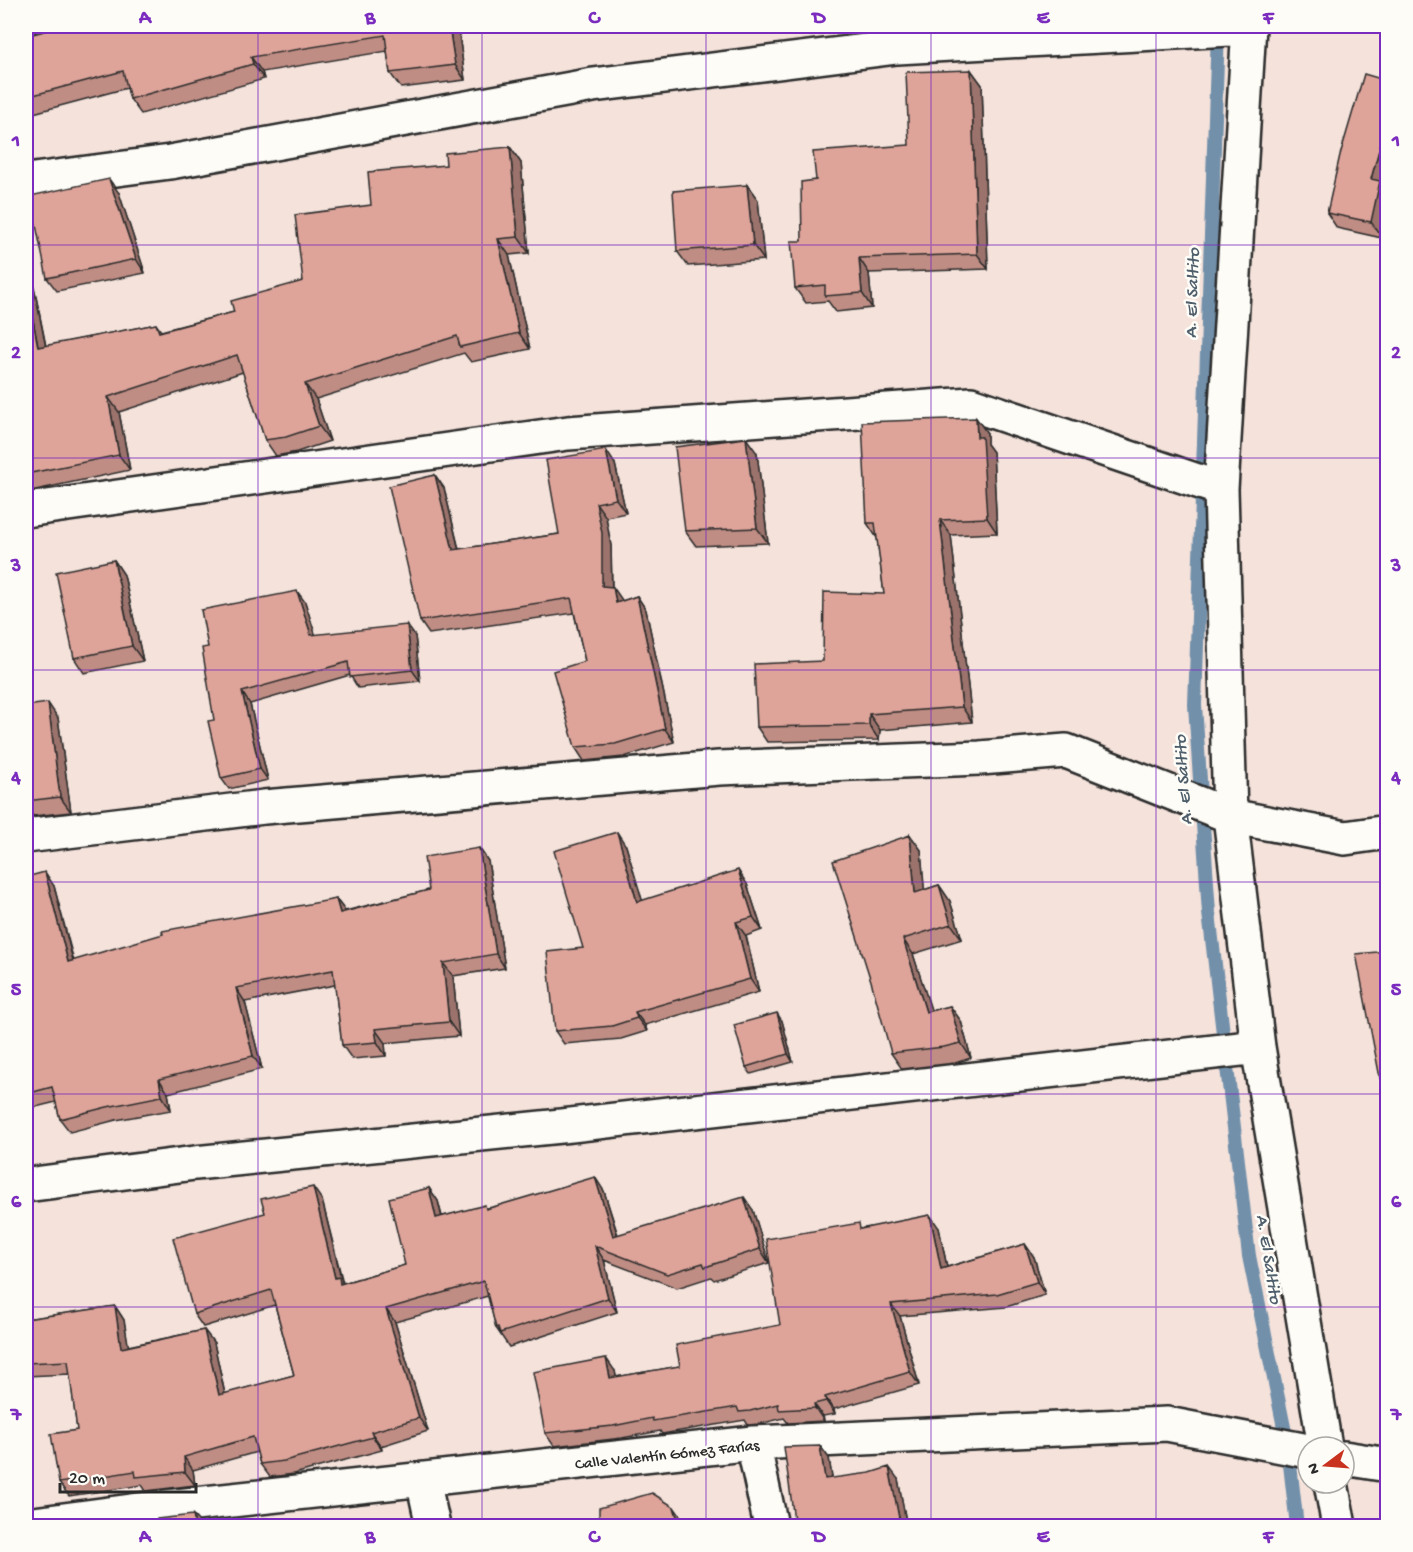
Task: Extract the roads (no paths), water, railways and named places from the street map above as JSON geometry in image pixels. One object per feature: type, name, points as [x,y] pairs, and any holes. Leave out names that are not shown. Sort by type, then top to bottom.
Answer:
[{"type":"street","points":[[26,181],[170,162],[593,85],[897,47],[1249,27],[1221,489],[1230,816],[1258,1047],[1323,1435]]},
{"type":"street","points":[[26,510],[568,433],[971,404],[1221,489]]},
{"type":"street","points":[[26,836],[264,807],[719,768],[980,758],[1065,751],[1230,816],[1345,838],[1388,832]]},
{"type":"street","points":[[26,1185],[195,1163],[571,1125],[1258,1047]]},
{"type":"street","name":"Calle Valentín Gómez Farías","points":[[26,1525],[131,1511],[753,1443],[1167,1424],[1296,1449]]},
{"type":"street","points":[[753,1443],[771,1527]]},
{"type":"street","points":[[1356,1460],[1388,1465]]},
{"type":"street","points":[[423,1480],[433,1527]]},
{"type":"street","points":[[1333,1495],[1339,1527]]},
{"type":"waterway","name":"A. El Saltito","points":[[1218,30],[1195,705],[1209,913],[1249,1256],[1288,1447],[1297,1526]]}]
